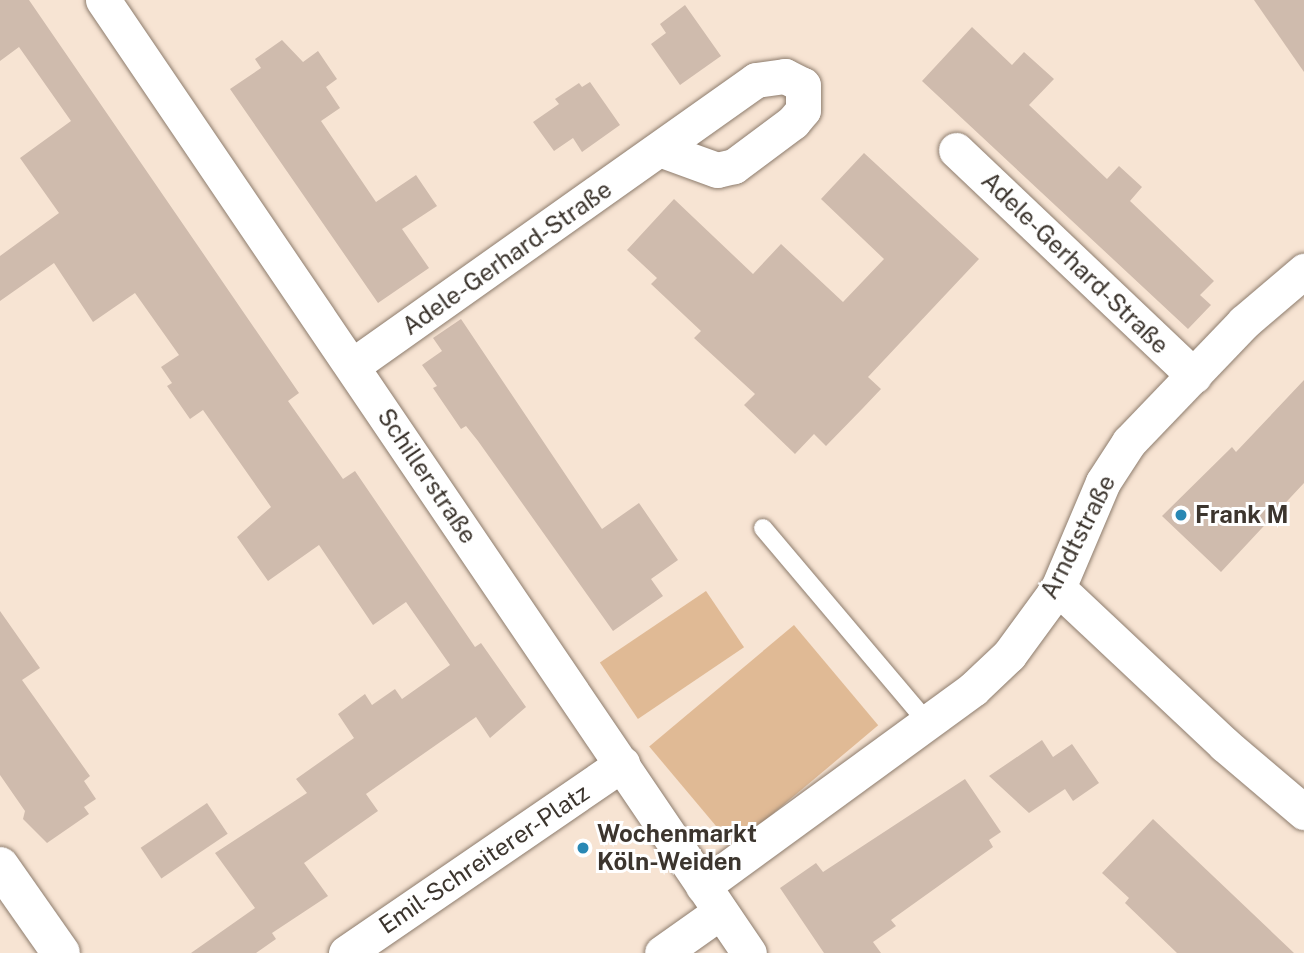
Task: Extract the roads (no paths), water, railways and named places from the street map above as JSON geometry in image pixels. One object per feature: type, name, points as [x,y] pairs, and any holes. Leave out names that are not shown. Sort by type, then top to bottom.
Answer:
[{"type":"street","name":"Schillerstraße","points":[[103,0],[749,953]]},
{"type":"street","name":"Adele-Gerhard-Straße","points":[[352,366],[662,150]]},
{"type":"street","name":"Adele-Gerhard-Straße","points":[[956,150],[1194,376]]},
{"type":"street","name":"Arndtstraße","points":[[712,899],[1009,655],[1058,588],[1103,482],[1129,442],[1244,322],[1304,271]]},
{"type":"street","points":[[1058,588],[1224,745],[1304,812]]},
{"type":"street","name":"Emil-Schreiterer-Platz","points":[[346,953],[622,764]]},
{"type":"street","points":[[0,866],[61,953]]},
{"type":"street","points":[[662,953],[712,899]]},
{"type":"lane","points":[[764,528],[928,722]]},
{"type":"place","name":"Frank M","points":[[1181,515]]},
{"type":"place","name":"Wochenmarkt Köln-Weiden","points":[[583,848]]}]
